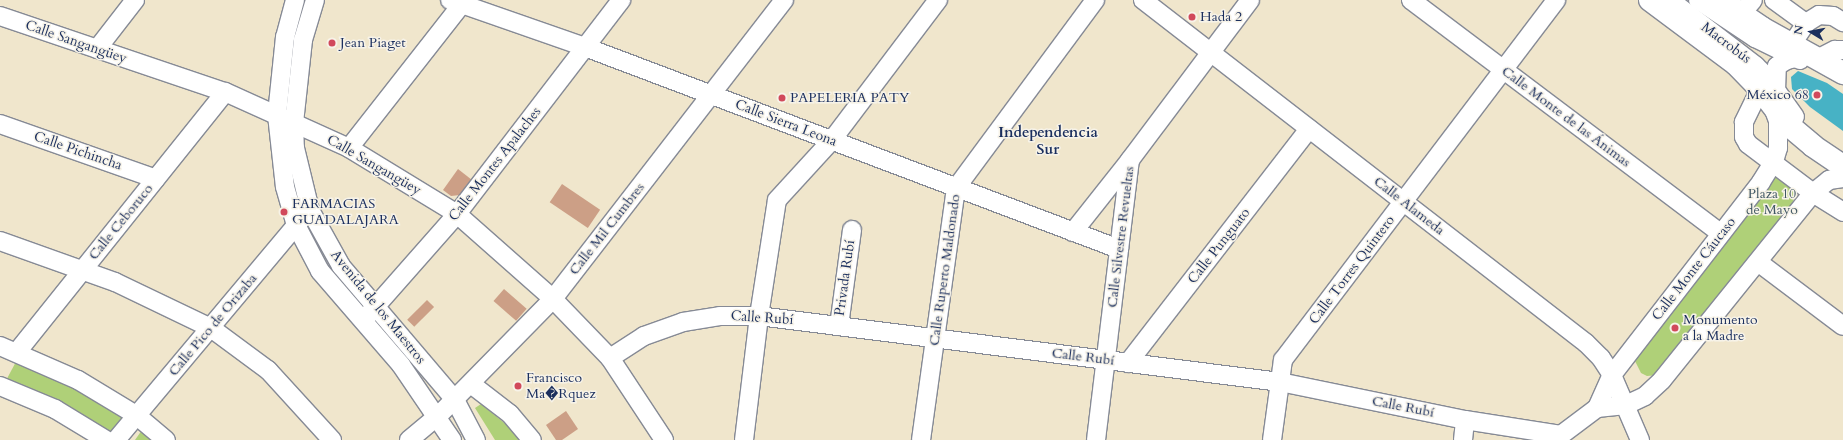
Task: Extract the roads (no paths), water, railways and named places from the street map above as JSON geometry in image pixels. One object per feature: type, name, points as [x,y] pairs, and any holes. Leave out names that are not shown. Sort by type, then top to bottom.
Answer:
[{"type":"main road","points":[[1650,0],[1736,64],[1769,94],[1786,123],[1813,146],[1843,166]]},
{"type":"main road","points":[[1721,0],[1747,7],[1794,51],[1819,58],[1843,73]]},
{"type":"street","points":[[97,49],[135,0]]},
{"type":"street","name":"Avenida de los Maestros","points":[[295,0],[285,37],[277,115],[285,187],[296,225],[320,271],[362,322],[402,365],[438,416],[452,440]]},
{"type":"street","name":"Avenida de los Maestros","points":[[315,0],[303,40],[294,123],[296,148],[310,210],[342,266],[375,307],[455,400],[476,440]]},
{"type":"street","name":"Calle Montes Apalaches","points":[[362,322],[457,214],[621,0]]},
{"type":"street","name":"Calle Mil Cumbres","points":[[409,440],[455,400],[553,299],[784,0]]},
{"type":"street","points":[[744,440],[759,316],[778,200],[832,140],[938,0]]},
{"type":"street","name":"Calle Ruperto Maldonado","points":[[921,440],[956,188],[1096,0]]},
{"type":"street","name":"Calle Alameda","points":[[1143,0],[1586,343],[1601,358],[1612,375],[1640,440]]},
{"type":"street","name":"Calle Silvestre Revueltas","points":[[1096,440],[1130,160],[1250,0]]},
{"type":"street","name":"Calle Monte de las Ánimas","points":[[1411,0],[1721,234]]},
{"type":"street","name":"Calle Torres Quintero","points":[[1272,440],[1283,360],[1556,0]]},
{"type":"street","name":"Macrobús","points":[[1670,0],[1756,66],[1769,94],[1822,143],[1843,155]]},
{"type":"street","name":"Macrobús","points":[[1698,0],[1755,38],[1794,51],[1843,83]]},
{"type":"street","points":[[1774,0],[1806,23]]},
{"type":"street","points":[[350,148],[459,2]]},
{"type":"street","name":"Calle Sierra Leona","points":[[459,2],[585,47],[1119,249]]},
{"type":"street","points":[[1843,22],[1826,14],[1819,15],[1806,23],[1794,51],[1787,60],[1778,66],[1769,94],[1744,122],[1744,137],[1748,144],[1774,161],[1813,193],[1843,212]]},
{"type":"street","name":"Calle Sangangüey","points":[[0,16],[225,92],[350,148],[457,214],[553,299],[610,358],[664,440]]},
{"type":"street","points":[[1819,58],[1835,50],[1843,50]]},
{"type":"street","name":"Calle Ceboruco","points":[[17,352],[225,92]]},
{"type":"street","name":"Calle Monte Cáucaso","points":[[1562,438],[1597,408],[1612,375],[1761,182],[1774,161],[1778,148],[1778,121],[1769,94]]},
{"type":"street","name":"Calle Pichincha","points":[[0,124],[156,179]]},
{"type":"street","name":"Calle Punguato","points":[[1128,363],[1309,129]]},
{"type":"street","points":[[1073,232],[1130,160]]},
{"type":"street","points":[[1597,408],[1626,405],[1644,396],[1662,380],[1813,193],[1829,180],[1843,178]]},
{"type":"street","name":"Calle Pico de Orizaba","points":[[116,440],[310,210]]},
{"type":"street","name":"Privada Rubí","points":[[839,326],[852,230]]},
{"type":"street","points":[[0,241],[83,270],[146,295],[211,328],[268,370],[332,440]]},
{"type":"street","points":[[1758,262],[1843,326]]},
{"type":"street","name":"Calle Rubí","points":[[610,358],[644,336],[683,322],[720,316],[759,316],[1280,382],[1465,420],[1562,438]]},
{"type":"street","points":[[0,346],[17,352],[78,380],[136,415],[166,440]]},
{"type":"street","points":[[471,384],[510,414],[532,440]]},
{"type":"street","points":[[0,386],[55,409],[106,440]]},
{"type":"street","points":[[1463,440],[1465,420]]},
{"type":"water","points":[[1798,71],[1827,83],[1843,94],[1843,131],[1810,107],[1792,89],[1791,77]]},
{"type":"place","name":"Hada 2","points":[[1192,17]]},
{"type":"place","name":"Jean Piaget","points":[[332,43]]},
{"type":"place","name":"México 68","points":[[1817,95]]},
{"type":"place","name":"PAPELERIA PATY","points":[[782,98]]},
{"type":"place","name":"FARMACIAS GUADALAJARA","points":[[284,212]]},
{"type":"place","name":"Monumento a la Madre","points":[[1675,328]]},
{"type":"place","name":"Francisco Ma�Rquez","points":[[518,386]]},
{"type":"district","name":"Independencia Sur","points":[[1048,140]]},
{"type":"park label","name":"Plaza 10 de Mayo","points":[[1772,202]]}]
